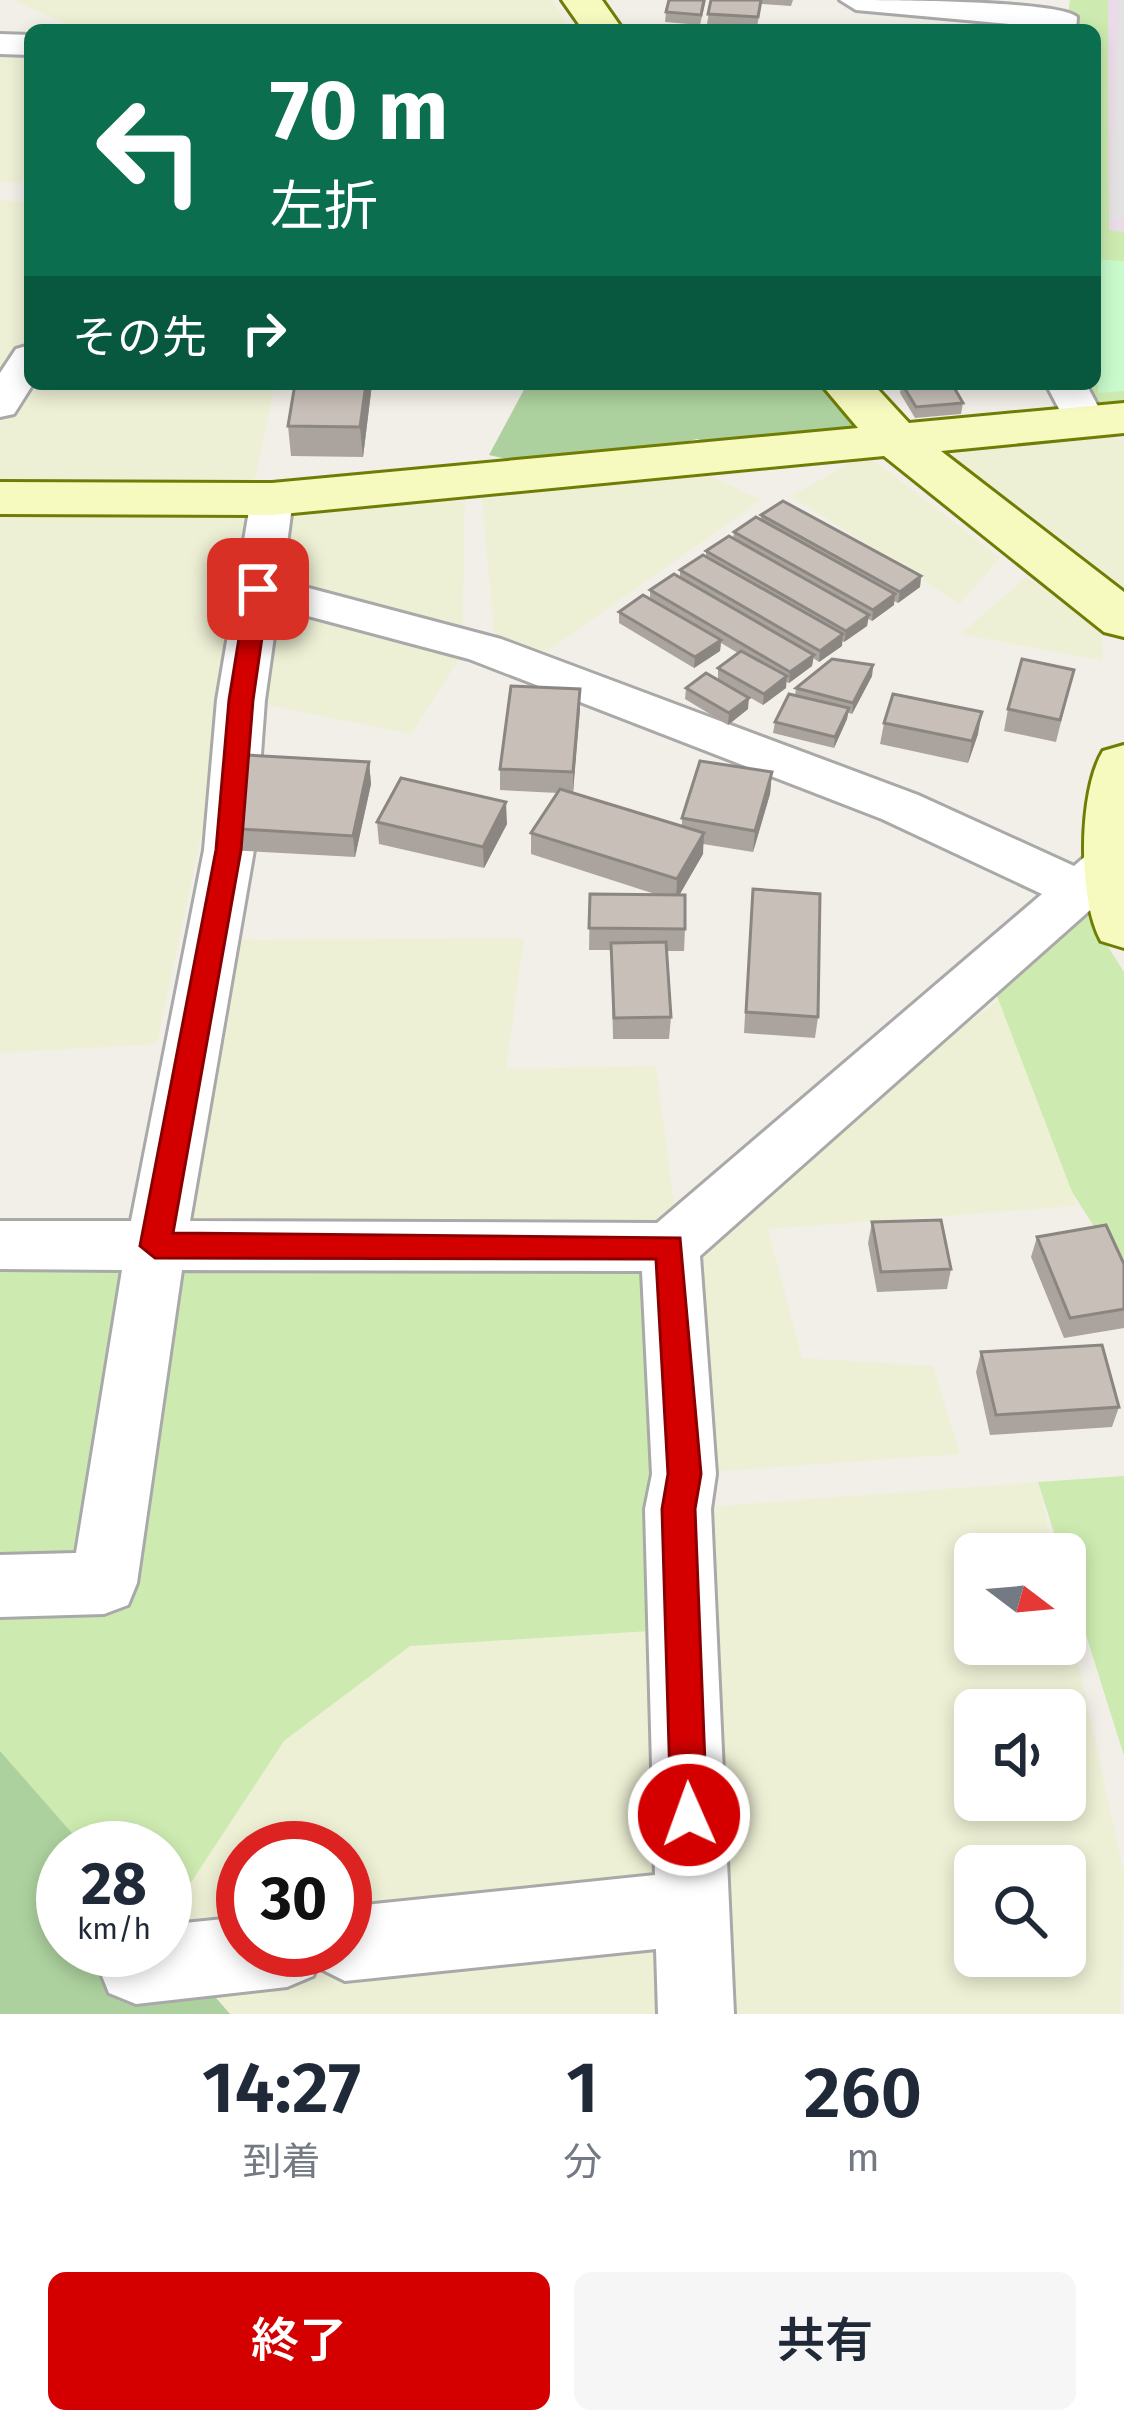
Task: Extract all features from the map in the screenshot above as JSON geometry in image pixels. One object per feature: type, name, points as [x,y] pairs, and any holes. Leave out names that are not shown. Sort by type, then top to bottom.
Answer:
[{"type":"street","points":[[856,0],[1061,17],[1060,24]]},
{"type":"street","points":[[0,405],[24,367]]},
{"type":"street","points":[[851,390],[897,441],[1124,620]]},
{"type":"street","points":[[0,498],[272,499],[897,441],[1092,408]]},
{"type":"street","points":[[0,1586],[104,1583],[155,1246],[229,850],[241,700],[272,499]]},
{"type":"street","points":[[258,589],[485,649],[899,807],[1106,892]]},
{"type":"street","points":[[0,1245],[670,1247],[1106,892],[1124,765]]},
{"type":"street","points":[[670,1247],[684,1474],[679,1509],[696,2014]]},
{"type":"street","points":[[372,1941],[692,1908]]},
{"type":"shaded area","points":[[1108,0],[1124,0],[1124,232],[1109,231]]},
{"type":"shaded area","points":[[1119,0],[1124,0],[1124,218],[1110,219]]},
{"type":"green space","points":[[12,0],[552,0],[568,24],[67,24]]},
{"type":"green space","points":[[1070,0],[1108,0],[1109,230],[1124,232],[1124,406],[1096,409],[1085,390],[1101,390],[1101,24],[1067,24]]},
{"type":"green space","points":[[0,55],[24,57],[24,179],[0,182]]},
{"type":"green space","points":[[0,200],[24,202],[24,357],[0,391]]},
{"type":"green space","points":[[1101,259],[1124,261],[1124,391],[1098,393]]},
{"type":"green space","points":[[24,388],[274,390],[251,499],[0,498],[0,405]]},
{"type":"green space","points":[[524,390],[839,390],[876,419],[762,454],[697,439],[565,472],[489,455]]},
{"type":"green space","points":[[1085,421],[1124,442],[1124,597],[897,441]]},
{"type":"green space","points":[[866,454],[1000,558],[960,604],[791,496]]},
{"type":"green space","points":[[702,472],[761,500],[545,653],[494,634],[482,499]]},
{"type":"green space","points":[[465,501],[462,655],[411,734],[241,700],[263,544],[157,1044],[0,1053],[0,502],[270,510]]},
{"type":"green space","points":[[1026,577],[1102,626],[1103,661],[960,634]]},
{"type":"green space","points":[[1083,907],[1124,972],[1124,1274],[1072,1192],[987,970]]},
{"type":"green space","points":[[524,938],[506,1069],[656,1066],[674,1203],[671,1246],[1004,996],[1077,1206],[768,1229],[802,1358],[933,1366],[960,1454],[684,1474],[156,1246],[236,940]]},
{"type":"green space","points":[[0,1246],[670,1247],[682,1629],[410,1646],[284,1741],[231,1821],[216,1821],[216,1844],[192,1881],[192,1821],[43,1821],[0,1764]]},
{"type":"green space","points":[[1124,1476],[1124,1756],[1086,1635],[1086,1533],[1054,1533],[1038,1482]]},
{"type":"green space","points":[[1038,1482],[1049,1533],[954,1533],[954,1665],[1079,1665],[1084,1689],[954,1689],[954,1821],[1086,1821],[1086,1699],[1124,1873],[1120,2014],[191,2014],[176,1977],[192,1977],[192,1881],[216,1844],[216,1977],[372,1977],[372,1821],[231,1821],[284,1741],[410,1646],[682,1629],[678,1509]]},
{"type":"green space","points":[[0,1751],[61,1821],[36,1821],[36,1977],[192,1977],[192,1970],[230,2014],[0,2014]]},
{"type":"building","points":[[669,0],[704,0],[701,15],[666,12]]},
{"type":"building","points":[[711,0],[761,0],[758,17],[708,14]]},
{"type":"building","points":[[294,390],[365,390],[360,427],[288,426]]},
{"type":"building","points":[[906,390],[955,390],[963,403],[916,407]]},
{"type":"building","points":[[783,501],[921,576],[900,592],[761,515]]},
{"type":"building","points":[[756,517],[895,594],[873,610],[734,532]]},
{"type":"building","points":[[729,536],[869,615],[846,631],[706,551]]},
{"type":"building","points":[[703,555],[843,634],[820,651],[680,570]]},
{"type":"building","points":[[674,574],[814,655],[790,672],[650,590]]},
{"type":"building","points":[[643,595],[721,640],[695,657],[619,612]]},
{"type":"building","points":[[741,651],[787,676],[764,694],[718,668]]},
{"type":"building","points":[[832,659],[873,665],[853,703],[796,688]]},
{"type":"building","points":[[1022,659],[1074,670],[1060,720],[1008,709]]},
{"type":"building","points":[[706,673],[749,698],[729,713],[686,688]]},
{"type":"building","points":[[511,686],[580,689],[573,772],[500,769]]},
{"type":"building","points":[[789,694],[849,708],[835,737],[775,722]]},
{"type":"building","points":[[893,694],[982,712],[972,741],[884,723]]},
{"type":"building","points":[[246,755],[369,762],[353,836],[225,828]]},
{"type":"building","points":[[700,761],[772,772],[755,831],[682,818]]},
{"type":"building","points":[[401,778],[506,802],[483,847],[377,822]]},
{"type":"building","points":[[560,789],[704,833],[677,879],[531,833]]},
{"type":"building","points":[[753,889],[820,894],[818,1017],[746,1012]]},
{"type":"building","points":[[590,894],[685,895],[685,929],[589,928]]},
{"type":"building","points":[[666,942],[671,1017],[614,1018],[611,943]]},
{"type":"building","points":[[941,1220],[951,1269],[881,1272],[872,1222]]},
{"type":"building","points":[[1106,1225],[1124,1264],[1124,1309],[1070,1318],[1037,1237]]},
{"type":"building","points":[[1102,1345],[1119,1407],[996,1415],[981,1352]]},
{"type":"route","points":[[258,589],[241,700],[229,850],[155,1246],[670,1247],[684,1474],[679,1509],[689,1815]]}]
